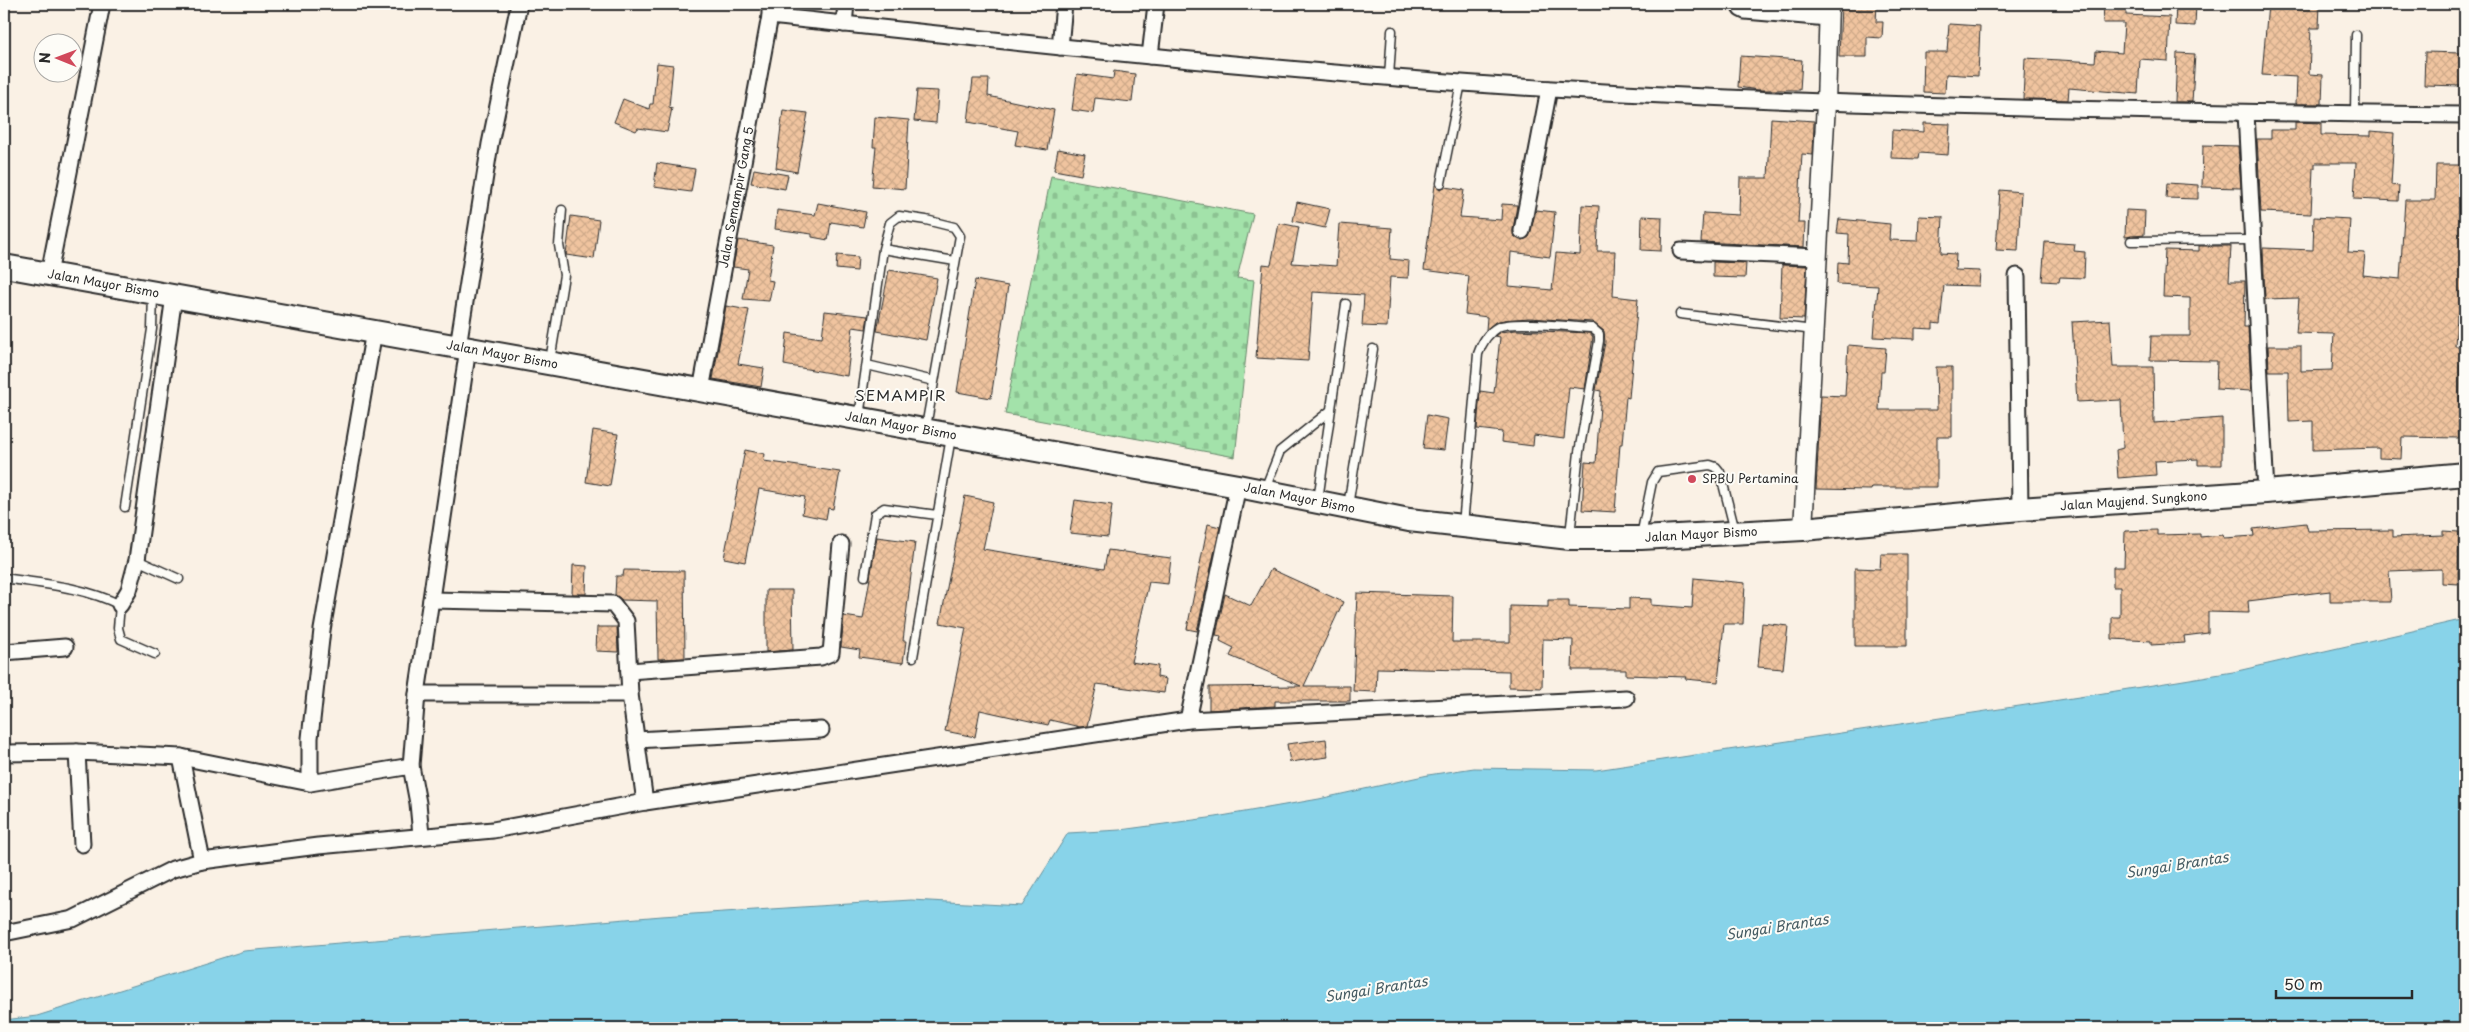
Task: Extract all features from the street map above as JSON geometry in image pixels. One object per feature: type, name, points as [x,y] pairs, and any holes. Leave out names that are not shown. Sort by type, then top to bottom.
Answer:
[{"type":"main road","name":"Jalan Mayor Bismo","points":[[4,266],[374,330],[1238,486],[1408,520],[1570,538],[1641,538],[1803,529]]},
{"type":"main road","name":"Jalan Mayjend. Sungkono","points":[[1803,529],[2020,509],[2266,492],[2465,474]]},
{"type":"street","points":[[49,274],[102,4]]},
{"type":"street","points":[[420,835],[418,803],[412,766],[417,694],[431,600],[490,144],[519,4]]},
{"type":"street","points":[[844,24],[846,4]]},
{"type":"street","points":[[1060,47],[1064,4]]},
{"type":"street","points":[[1150,56],[1156,4]]},
{"type":"street","points":[[1738,4],[1745,11],[1829,11],[1826,103],[1803,529]]},
{"type":"street","points":[[768,7],[844,24],[1060,47],[1549,89],[1826,103],[2246,113],[2465,115]]},
{"type":"street","name":"Jalan Semampir Gang 5","points":[[701,390],[768,7]]},
{"type":"street","points":[[1522,231],[1549,89]]},
{"type":"street","points":[[2246,113],[2266,492]]},
{"type":"street","points":[[1681,251],[1818,258]]},
{"type":"street","points":[[2017,276],[2020,509]]},
{"type":"street","points":[[120,605],[129,590],[136,560],[164,294]]},
{"type":"street","points":[[310,783],[310,738],[322,630],[374,330]]},
{"type":"street","points":[[1188,720],[1238,486]]},
{"type":"street","points":[[629,671],[821,657],[832,653],[841,544]]},
{"type":"street","points":[[431,600],[613,604],[626,621],[630,694],[645,802]]},
{"type":"street","points":[[4,652],[65,646]]},
{"type":"street","points":[[417,694],[630,694]]},
{"type":"street","points":[[4,933],[73,919],[174,870],[202,861],[420,835],[493,830],[645,802],[1188,720],[1626,698]]},
{"type":"street","points":[[636,740],[821,730]]},
{"type":"street","points":[[4,753],[77,752],[180,757],[310,783],[412,766]]},
{"type":"street","points":[[77,752],[82,844]]},
{"type":"street","points":[[180,757],[202,861]]},
{"type":"lane","points":[[1389,76],[1392,31]]},
{"type":"lane","points":[[2355,114],[2356,35]]},
{"type":"lane","points":[[1441,182],[1462,83]]},
{"type":"lane","points":[[550,363],[564,275],[559,245],[562,210]]},
{"type":"lane","points":[[859,418],[883,249],[890,223],[898,216],[926,220],[954,227],[960,236],[926,430]]},
{"type":"lane","points":[[2131,241],[2252,240]]},
{"type":"lane","points":[[883,249],[955,260]]},
{"type":"lane","points":[[125,507],[152,329],[164,294]]},
{"type":"lane","points":[[1317,502],[1346,304]]},
{"type":"lane","points":[[1680,314],[1814,330]]},
{"type":"lane","points":[[1463,527],[1478,354],[1482,342],[1492,331],[1507,324],[1592,328],[1599,334],[1599,341],[1579,452],[1570,538]]},
{"type":"lane","points":[[1348,508],[1373,349]]},
{"type":"lane","points":[[867,365],[934,381]]},
{"type":"lane","points":[[1264,491],[1280,450],[1331,410]]},
{"type":"lane","points":[[913,657],[951,435]]},
{"type":"lane","points":[[1641,538],[1652,482],[1658,472],[1710,465],[1716,467],[1720,472],[1736,533]]},
{"type":"lane","points":[[864,576],[875,514],[879,510],[884,508],[938,515]]},
{"type":"lane","points":[[136,560],[179,579]]},
{"type":"lane","points":[[4,578],[74,588],[102,596],[120,605],[118,628],[121,639],[155,654]]},
{"type":"green space","points":[[1051,176],[1253,214],[1237,278],[1254,280],[1235,457],[1005,414]]},
{"type":"water","name":"Sungai Brantas","points":[[2465,619],[2465,1027],[4,1028],[4,1020],[37,1016],[244,951],[662,916],[911,900],[1022,906],[1068,833],[1120,830],[1216,817],[1319,799],[1428,775],[1474,768],[1596,770],[2079,697],[2233,672]]},
{"type":"building","points":[[1841,4],[1877,4],[1876,22],[1883,22],[1882,38],[1867,37],[1867,57],[1839,57]]},
{"type":"building","points":[[2104,4],[2126,4],[2126,15],[2170,17],[2168,61],[2140,59],[2138,94],[2069,88],[2068,100],[2023,99],[2025,58],[2095,62],[2096,51],[2122,53],[2124,23],[2103,23]]},
{"type":"building","points":[[2176,4],[2196,4],[2195,26],[2175,25]]},
{"type":"building","points":[[2268,4],[2320,4],[2319,28],[2311,28],[2309,74],[2323,75],[2322,104],[2296,104],[2297,77],[2262,75]]},
{"type":"building","points":[[1949,24],[1980,26],[1978,76],[1946,74],[1945,93],[1923,92],[1924,52],[1947,52]]},
{"type":"building","points":[[2425,52],[2462,53],[2461,86],[2424,85]]},
{"type":"building","points":[[2177,53],[2195,54],[2192,102],[2175,102]]},
{"type":"building","points":[[1740,56],[1802,60],[1800,90],[1758,90],[1738,87]]},
{"type":"building","points":[[657,63],[673,65],[669,107],[672,108],[667,132],[638,128],[636,131],[614,122],[623,99],[649,109],[650,104],[653,104]]},
{"type":"building","points":[[1114,71],[1135,74],[1132,102],[1095,98],[1093,113],[1072,110],[1077,74],[1113,79]]},
{"type":"building","points":[[973,79],[989,79],[988,96],[1054,110],[1047,150],[1015,145],[1018,131],[968,122]]},
{"type":"building","points":[[917,90],[938,91],[936,123],[914,121]]},
{"type":"building","points":[[783,110],[808,113],[797,172],[776,168]]},
{"type":"building","points":[[875,117],[909,120],[905,189],[872,186],[876,147],[873,147]]},
{"type":"building","points":[[1771,118],[1814,121],[1813,155],[1802,154],[1798,223],[1805,223],[1804,247],[1701,242],[1703,213],[1739,215],[1740,178],[1768,178]]},
{"type":"building","points":[[2295,122],[2321,123],[2321,135],[2371,136],[2371,131],[2394,133],[2391,185],[2399,186],[2398,201],[2354,199],[2356,163],[2315,163],[2315,168],[2313,168],[2311,214],[2261,212],[2257,139],[2271,139],[2271,130],[2295,130]]},
{"type":"building","points":[[1924,123],[1950,124],[1948,155],[1919,153],[1918,159],[1891,158],[1892,130],[1924,132]]},
{"type":"building","points":[[2203,145],[2238,146],[2241,188],[2202,187]]},
{"type":"building","points":[[1058,149],[1085,154],[1081,175],[1054,170]]},
{"type":"building","points":[[657,163],[695,169],[691,192],[654,187]]},
{"type":"building","points":[[2436,165],[2465,165],[2465,316],[2457,315],[2455,346],[2465,346],[2465,365],[2460,365],[2459,438],[2402,437],[2401,459],[2379,458],[2379,448],[2313,450],[2313,421],[2289,422],[2288,371],[2269,371],[2268,346],[2301,346],[2301,371],[2332,370],[2334,334],[2296,333],[2299,298],[2265,299],[2263,248],[2313,250],[2314,217],[2350,219],[2348,252],[2365,253],[2363,275],[2400,279],[2405,200],[2435,200]]},
{"type":"building","points":[[754,169],[788,175],[785,189],[751,183]]},
{"type":"building","points":[[2167,183],[2198,185],[2198,199],[2166,198]]},
{"type":"building","points":[[1435,185],[1440,189],[1445,187],[1464,190],[1460,217],[1501,220],[1502,204],[1517,205],[1513,235],[1520,240],[1529,237],[1536,210],[1555,212],[1550,257],[1511,252],[1509,286],[1552,290],[1556,253],[1580,255],[1582,205],[1599,206],[1597,251],[1615,251],[1613,296],[1638,299],[1629,398],[1626,397],[1622,444],[1620,444],[1615,512],[1582,510],[1585,462],[1596,463],[1601,391],[1596,390],[1605,342],[1604,331],[1592,322],[1529,318],[1495,322],[1486,330],[1487,317],[1465,314],[1469,276],[1424,270]]},
{"type":"building","points":[[2000,190],[2021,192],[2018,251],[1996,250]]},
{"type":"building","points":[[1297,202],[1330,209],[1325,228],[1293,221]]},
{"type":"building","points":[[818,203],[866,212],[863,227],[831,222],[828,240],[812,237],[812,234],[775,229],[777,210],[815,215]]},
{"type":"building","points":[[2126,210],[2145,211],[2144,235],[2125,237]]},
{"type":"building","points":[[571,216],[599,220],[594,259],[566,255]]},
{"type":"building","points":[[1642,216],[1662,217],[1661,251],[1641,250]]},
{"type":"building","points":[[1919,216],[1943,217],[1941,253],[1956,254],[1955,270],[1980,271],[1979,286],[1944,285],[1940,324],[1933,323],[1933,329],[1915,328],[1915,339],[1874,337],[1878,286],[1837,284],[1838,262],[1848,263],[1849,234],[1837,233],[1839,219],[1890,224],[1889,240],[1918,241]]},
{"type":"building","points":[[1279,223],[1299,227],[1292,263],[1336,266],[1339,224],[1392,228],[1390,259],[1409,261],[1408,278],[1390,277],[1387,327],[1362,326],[1364,295],[1313,292],[1308,361],[1256,358],[1263,264],[1271,265]]},
{"type":"building","points":[[738,240],[773,245],[768,280],[773,281],[769,301],[743,299],[748,269],[733,267]]},
{"type":"building","points":[[2045,242],[2075,244],[2074,251],[2085,252],[2084,278],[2060,277],[2059,282],[2042,281]]},
{"type":"building","points":[[2199,246],[2231,246],[2229,281],[2245,281],[2244,327],[2248,327],[2251,391],[2216,389],[2217,361],[2150,360],[2151,336],[2190,336],[2190,298],[2163,297],[2165,250],[2199,251]]},
{"type":"building","points":[[837,255],[858,257],[857,271],[836,269]]},
{"type":"building","points":[[1713,262],[1746,263],[1745,278],[1713,277]]},
{"type":"building","points":[[1782,265],[1807,266],[1804,319],[1780,318]]},
{"type":"building","points":[[889,270],[937,278],[926,340],[877,331]]},
{"type":"building","points":[[975,280],[1008,286],[991,398],[957,392]]},
{"type":"building","points":[[726,306],[749,310],[738,364],[764,368],[761,387],[713,379]]},
{"type":"building","points":[[825,311],[868,316],[866,329],[853,327],[847,376],[784,365],[787,333],[822,338]]},
{"type":"building","points":[[2110,320],[2113,367],[2153,367],[2154,423],[2222,418],[2222,465],[2198,465],[2198,459],[2155,461],[2156,475],[2118,478],[2116,450],[2123,448],[2121,400],[2077,402],[2072,322]]},
{"type":"building","points":[[1516,330],[1590,333],[1593,337],[1585,389],[1569,387],[1564,439],[1534,435],[1533,446],[1501,442],[1502,432],[1477,429],[1480,391],[1494,393],[1500,337],[1495,336],[1500,332]]},
{"type":"building","points":[[1848,345],[1886,348],[1884,372],[1881,372],[1879,410],[1937,410],[1936,367],[1952,367],[1952,437],[1937,437],[1937,487],[1872,487],[1871,490],[1816,489],[1821,395],[1845,396]]},
{"type":"building","points":[[1427,415],[1448,419],[1444,450],[1423,448]]},
{"type":"building","points":[[593,430],[618,434],[610,486],[586,482]]},
{"type":"building","points":[[745,450],[765,454],[764,461],[840,472],[833,509],[828,508],[826,519],[802,514],[805,497],[759,489],[745,562],[724,558]]},
{"type":"building","points":[[965,496],[993,502],[983,549],[1104,569],[1108,550],[1171,558],[1168,584],[1149,582],[1131,662],[1158,666],[1157,677],[1166,679],[1164,693],[1097,684],[1087,726],[1080,727],[1050,720],[1048,725],[980,710],[975,737],[945,731],[966,628],[940,623]]},
{"type":"building","points":[[1075,500],[1112,505],[1108,537],[1070,533]]},
{"type":"building","points":[[2306,523],[2308,531],[2393,530],[2393,537],[2443,535],[2443,531],[2459,532],[2458,584],[2442,583],[2442,569],[2389,571],[2391,602],[2330,602],[2330,591],[2248,601],[2249,613],[2208,612],[2208,633],[2184,636],[2185,643],[2151,645],[2151,641],[2112,639],[2112,617],[2120,617],[2120,587],[2113,587],[2113,567],[2124,567],[2125,531],[2157,530],[2157,535],[2200,534],[2200,537],[2223,535],[2224,538],[2254,536],[2253,529]]},
{"type":"building","points":[[1208,524],[1220,527],[1197,631],[1187,629]]},
{"type":"building","points":[[877,537],[915,542],[903,641],[906,641],[903,663],[859,657],[860,650],[841,647],[844,616],[863,619]]},
{"type":"building","points":[[1881,554],[1907,554],[1907,646],[1855,646],[1855,568],[1880,569]]},
{"type":"building","points":[[573,565],[587,566],[586,594],[572,594]]},
{"type":"building","points":[[1271,569],[1343,602],[1304,686],[1350,686],[1350,701],[1275,701],[1275,706],[1209,710],[1209,687],[1301,686],[1230,656],[1234,648],[1220,641],[1221,636],[1216,635],[1225,594],[1251,606]]},
{"type":"building","points":[[624,570],[684,571],[685,658],[658,659],[657,601],[622,600],[615,595],[616,576],[623,576]]},
{"type":"building","points":[[1694,578],[1745,583],[1743,624],[1724,624],[1718,682],[1685,679],[1686,677],[1626,675],[1626,670],[1572,670],[1573,640],[1543,639],[1542,688],[1509,687],[1509,671],[1377,668],[1376,692],[1353,691],[1357,593],[1453,596],[1452,642],[1510,642],[1510,606],[1548,607],[1548,600],[1569,600],[1569,607],[1629,609],[1629,598],[1651,599],[1651,605],[1692,608]]},
{"type":"building","points":[[766,590],[792,590],[793,650],[766,652]]},
{"type":"building","points":[[1762,623],[1788,626],[1783,669],[1758,667]]},
{"type":"building","points":[[597,627],[617,627],[618,652],[596,651]]},
{"type":"building","points":[[1326,739],[1328,757],[1290,762],[1287,744]]},
{"type":"place","name":"SPBU Pertamina","points":[[1692,479]]},
{"type":"district","name":"SEMAMPIR","points":[[901,396]]}]
